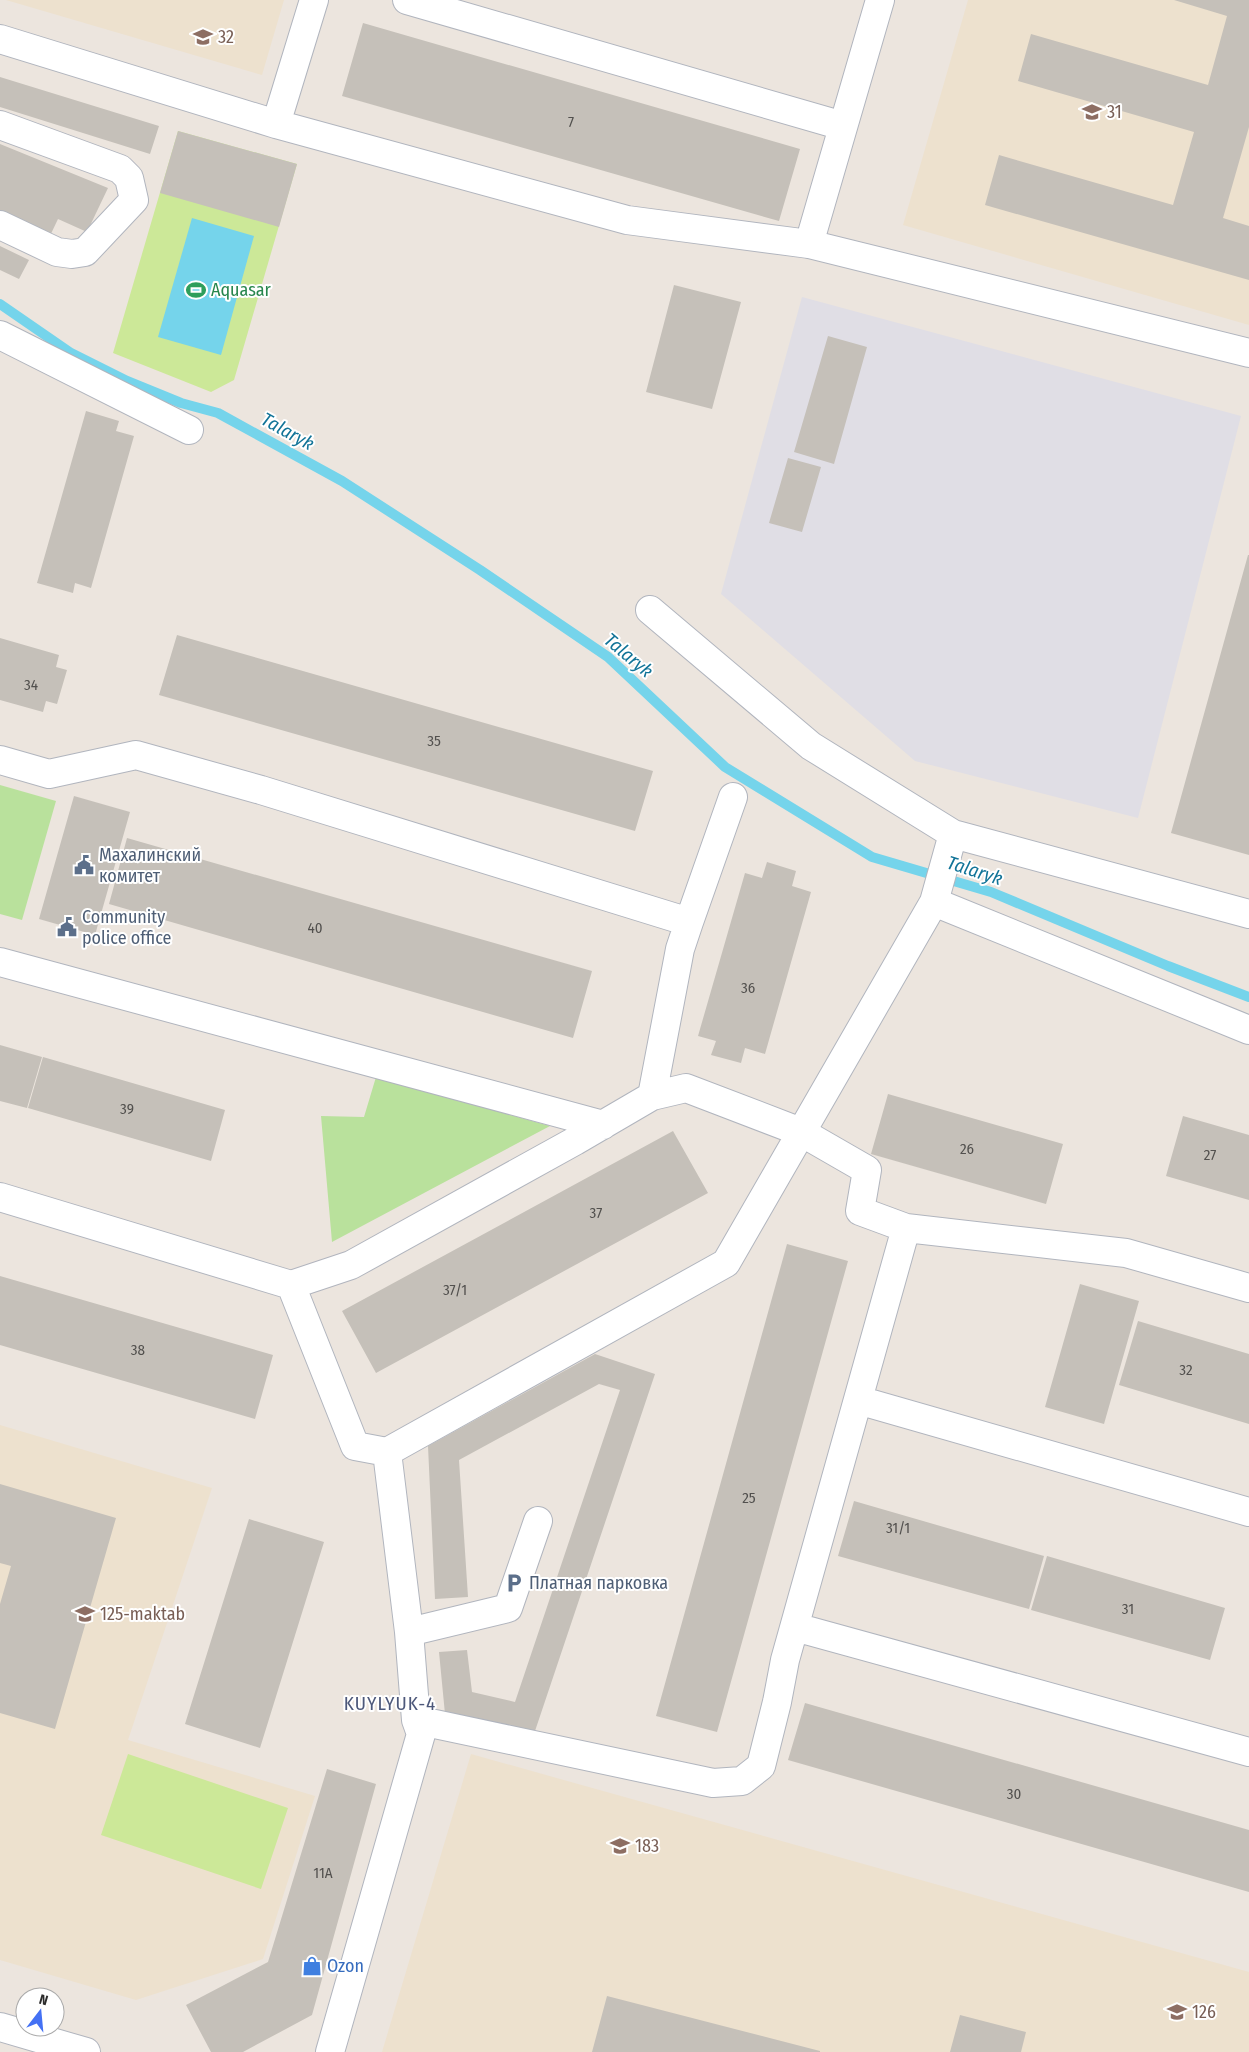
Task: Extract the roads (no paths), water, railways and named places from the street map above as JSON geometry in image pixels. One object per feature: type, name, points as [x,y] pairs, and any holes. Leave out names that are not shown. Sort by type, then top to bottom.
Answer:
[{"type":"street","points":[[276,124],[314,0]]},
{"type":"street","points":[[407,0],[843,126]]},
{"type":"street","points":[[809,244],[880,0]]},
{"type":"street","points":[[0,39],[276,124],[627,220],[809,244],[1249,353]]},
{"type":"street","points":[[0,125],[120,169],[129,178],[134,200],[85,252],[72,254],[57,252],[0,225]]},
{"type":"street","points":[[0,335],[189,430]]},
{"type":"street","points":[[650,610],[811,746],[953,834],[1249,914]]},
{"type":"street","points":[[0,760],[49,774],[136,755],[260,790],[689,922]]},
{"type":"street","points":[[652,1096],[680,949],[733,797]]},
{"type":"street","points":[[291,1285],[355,1446],[387,1452],[726,1263],[934,902],[953,834]]},
{"type":"street","points":[[934,902],[1249,1030]]},
{"type":"street","points":[[0,962],[603,1125]]},
{"type":"street","points":[[0,1197],[291,1285],[351,1265],[652,1096],[686,1088],[801,1132],[867,1170],[860,1211],[906,1228],[1126,1253],[1249,1288]]},
{"type":"street","points":[[416,1720],[713,1783],[742,1781],[761,1766],[795,1626],[906,1228]]},
{"type":"street","points":[[858,1400],[1249,1512]]},
{"type":"street","points":[[330,2052],[421,1734],[416,1720],[409,1632],[387,1452]]},
{"type":"street","points":[[409,1632],[508,1608],[538,1521]]},
{"type":"street","points":[[795,1626],[1249,1752]]},
{"type":"street","points":[[0,2027],[86,2052]]},
{"type":"water","points":[[192,218],[254,236],[221,355],[158,337]]},
{"type":"waterway","name":"Talaryk","points":[[0,304],[71,353],[127,381],[181,403],[218,413],[342,481],[480,570],[608,657],[725,767],[872,857],[991,892],[1168,966],[1249,997]]},
{"type":"place","name":"32","points":[[203,37]]},
{"type":"place","name":"31","points":[[1092,112]]},
{"type":"place","name":"Aquasar","points":[[196,290]]},
{"type":"place","name":"Махалинский комитет","points":[[84,865]]},
{"type":"place","name":"Community police office","points":[[67,927]]},
{"type":"place","name":"Платная парковка","points":[[514,1583]]},
{"type":"place","name":"125-maktab","points":[[85,1614]]},
{"type":"place","name":"183","points":[[620,1846]]},
{"type":"place","name":"Ozon","points":[[312,1966]]},
{"type":"place","name":"126","points":[[1177,2012]]},
{"type":"district","name":"KUYLYUK-4","points":[[390,1703]]}]
